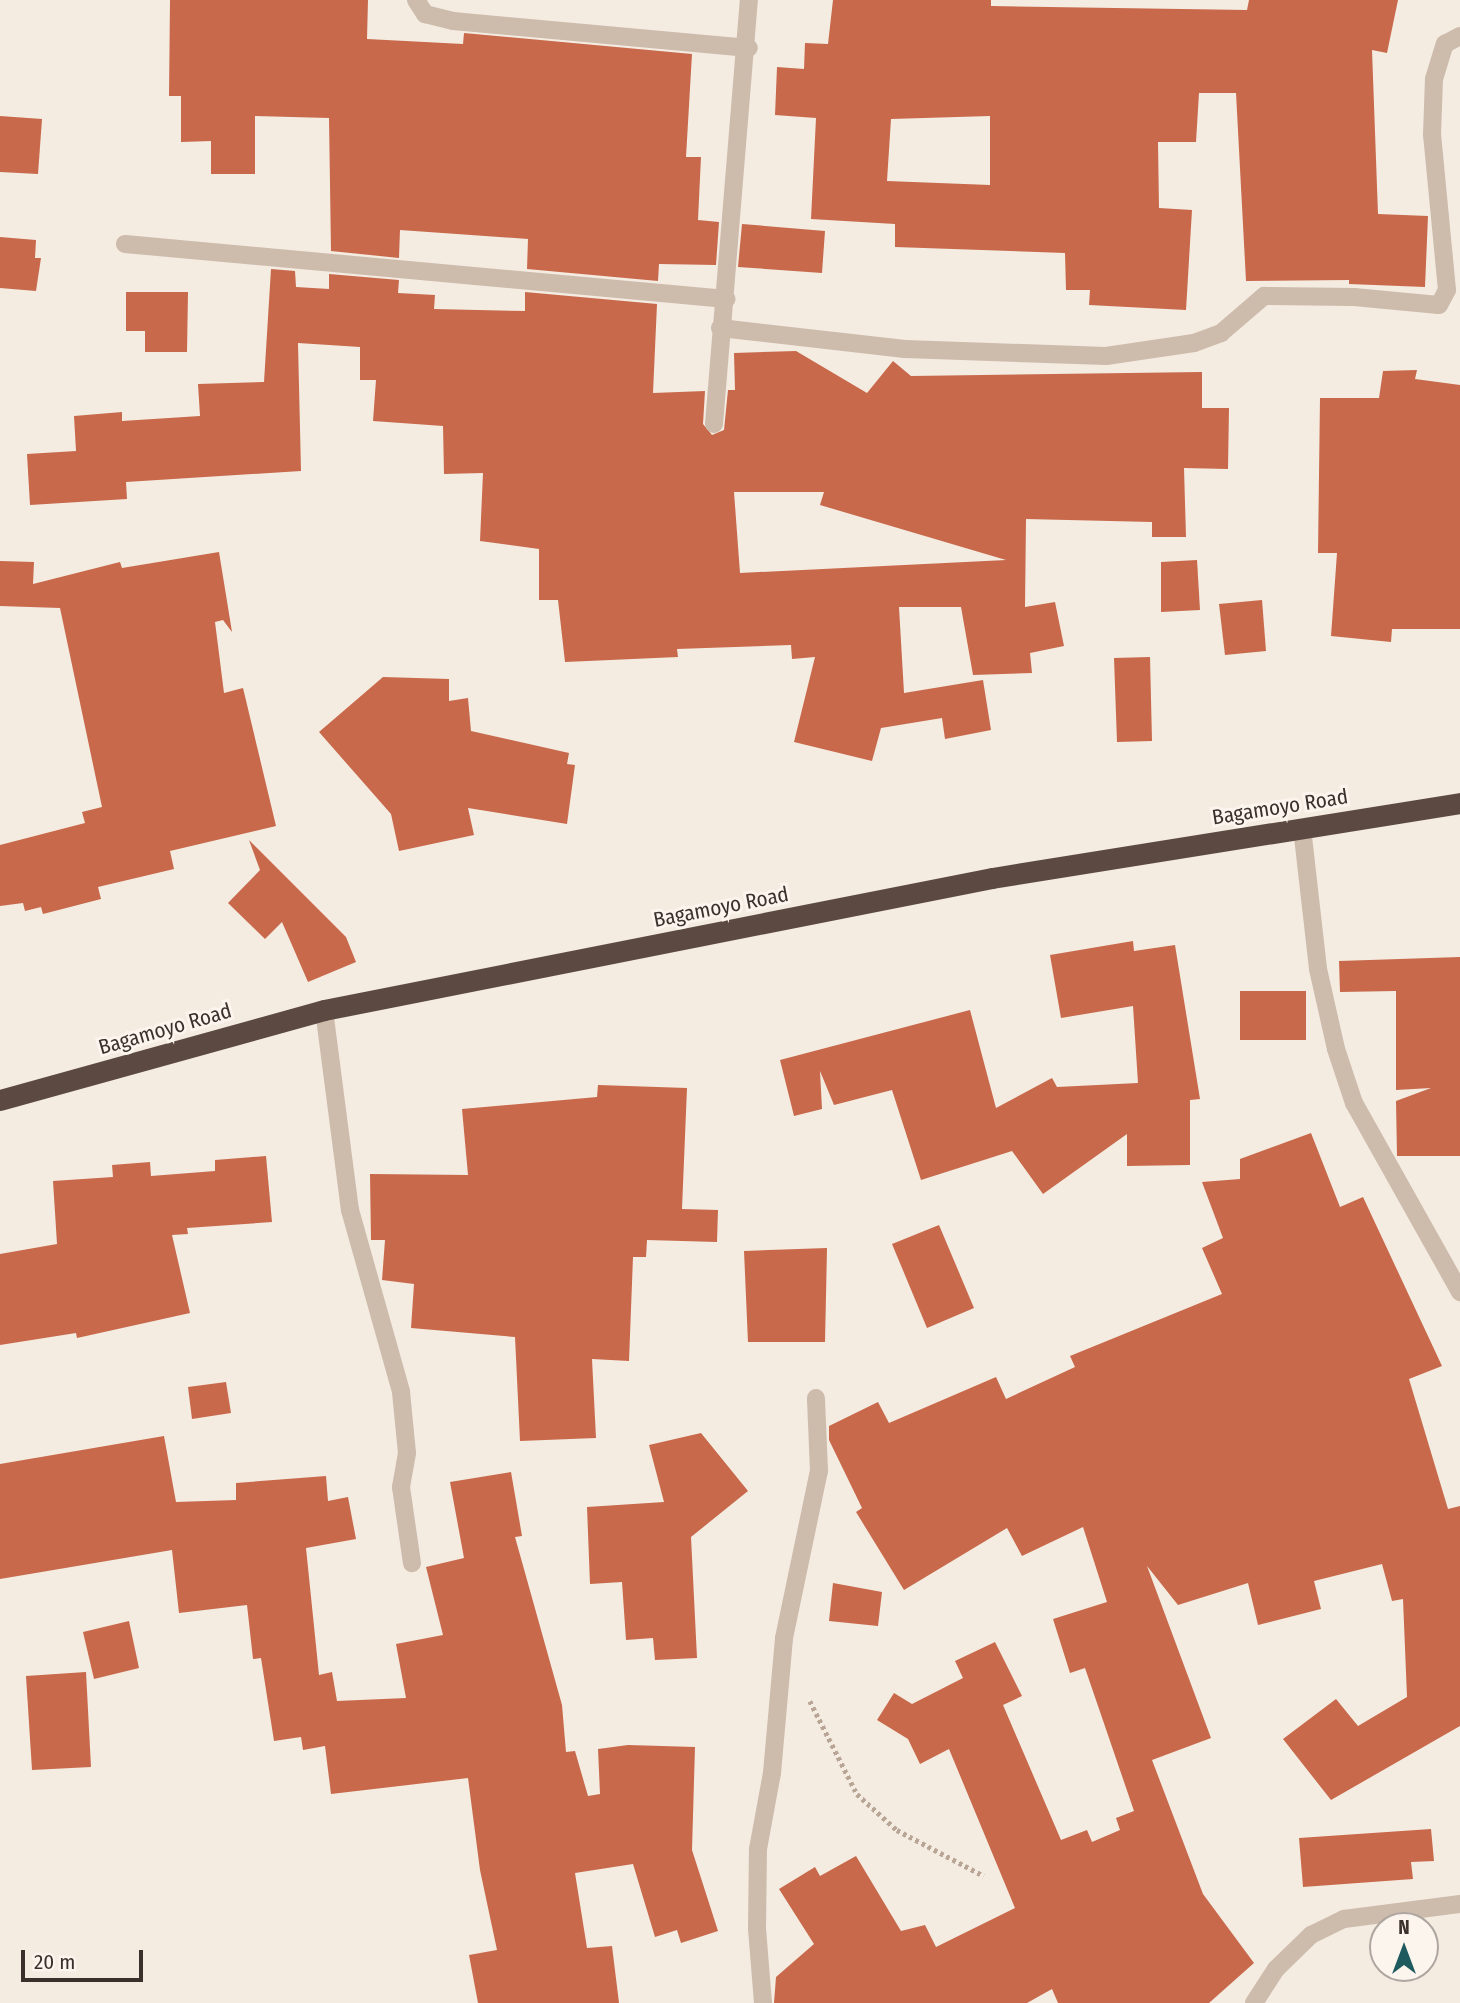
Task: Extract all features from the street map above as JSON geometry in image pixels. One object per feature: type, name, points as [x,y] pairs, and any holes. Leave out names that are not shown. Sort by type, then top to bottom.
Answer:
[{"type":"highway","name":"Bagamoyo Road","points":[[0,1100],[324,1010],[992,878],[1460,803]]},
{"type":"street","points":[[416,0],[425,14],[453,20],[749,48]]},
{"type":"street","points":[[714,424],[720,328],[726,299],[749,48],[750,0]]},
{"type":"street","points":[[720,328],[905,349],[1106,356],[1212,337],[1264,296],[1354,297],[1439,305],[1447,290],[1432,135],[1434,79],[1445,44],[1460,36]]},
{"type":"street","points":[[125,244],[726,299]]},
{"type":"street","points":[[1302,828],[1318,969],[1336,1049],[1354,1103],[1460,1292]]},
{"type":"street","points":[[324,1010],[350,1210],[401,1392],[407,1453],[401,1487],[412,1563]]},
{"type":"street","points":[[763,2003],[757,1929],[758,1849],[772,1773],[784,1638],[820,1471],[816,1398]]},
{"type":"street","points":[[1254,2003],[1276,1969],[1311,1935],[1344,1919],[1460,1904]]},
{"type":"path","points":[[804,1688],[825,1738],[857,1794],[897,1830],[984,1876]]},
{"type":"building","points":[[170,0],[368,0],[367,39],[463,44],[464,33],[692,54],[686,157],[701,157],[698,220],[719,222],[716,265],[659,264],[658,281],[527,269],[528,239],[400,230],[399,258],[331,251],[329,118],[255,116],[255,174],[211,174],[211,141],[181,142],[181,96],[169,96]]},
{"type":"building","points":[[833,0],[991,0],[991,6],[1247,10],[1249,0],[1398,0],[1387,53],[1372,50],[1378,214],[1428,216],[1425,287],[1349,284],[1349,280],[1246,281],[1236,93],[1199,93],[1196,142],[1158,142],[1159,208],[1192,210],[1186,310],[1089,305],[1090,290],[1066,290],[1065,253],[895,247],[895,224],[811,219],[816,118],[775,115],[777,67],[804,69],[805,43],[828,44]],"holes":[[[990,116],[990,185],[887,181],[891,119]]]},
{"type":"building","points":[[0,116],[42,119],[38,174],[0,172]]},
{"type":"building","points":[[742,224],[825,231],[822,273],[738,267]]},
{"type":"building","points":[[0,237],[36,240],[35,258],[41,258],[36,291],[0,288]]},
{"type":"building","points":[[271,269],[295,271],[296,287],[329,289],[329,274],[399,280],[398,293],[435,295],[434,309],[525,311],[525,292],[657,304],[653,393],[705,391],[703,424],[712,435],[724,430],[728,390],[735,390],[734,353],[796,351],[867,393],[893,361],[911,376],[1202,372],[1202,408],[1229,408],[1228,469],[1184,468],[1186,537],[1152,537],[1152,522],[1026,519],[1025,607],[1055,602],[1064,646],[1030,653],[1032,673],[973,675],[961,607],[899,607],[904,693],[983,680],[991,730],[945,739],[942,718],[881,728],[872,761],[794,742],[815,657],[792,659],[791,645],[677,649],[678,657],[565,662],[558,600],[539,600],[539,549],[480,541],[483,473],[444,474],[443,426],[373,421],[376,380],[360,380],[360,347],[298,343],[301,471],[126,482],[127,499],[30,505],[27,454],[76,451],[74,416],[122,412],[122,421],[200,416],[198,384],[264,382]],"holes":[[[734,492],[824,492],[820,505],[1006,560],[740,573]]]},
{"type":"building","points":[[126,292],[188,292],[187,352],[145,352],[145,331],[126,331]]},
{"type":"building","points":[[1417,370],[1415,379],[1460,385],[1460,629],[1392,629],[1391,642],[1331,636],[1337,553],[1318,553],[1320,398],[1379,398],[1383,371]]},
{"type":"building","points":[[219,552],[232,632],[223,620],[215,622],[224,693],[243,688],[276,826],[170,851],[174,869],[98,887],[101,899],[43,914],[41,907],[25,911],[23,903],[0,906],[0,845],[85,823],[82,812],[102,807],[60,608],[0,606],[0,561],[34,562],[33,584],[120,562],[122,568]]},
{"type":"building","points":[[1197,560],[1200,610],[1161,612],[1161,562]]},
{"type":"building","points":[[1262,600],[1266,651],[1225,655],[1219,604]]},
{"type":"building","points":[[1150,657],[1152,741],[1117,742],[1114,658]]},
{"type":"building","points":[[383,677],[449,679],[449,701],[468,698],[471,731],[569,753],[567,764],[575,765],[567,824],[468,808],[474,835],[399,851],[391,814],[319,732]]},
{"type":"building","points":[[249,840],[346,937],[356,962],[308,982],[282,922],[265,939],[228,903],[260,870]]},
{"type":"building","points":[[1133,941],[1134,951],[1175,945],[1200,1099],[1190,1100],[1190,1165],[1127,1166],[1127,1134],[1043,1194],[1012,1151],[921,1180],[892,1090],[834,1105],[820,1071],[822,1109],[794,1116],[780,1060],[970,1010],[996,1108],[1052,1078],[1057,1087],[1138,1083],[1133,1006],[1061,1018],[1050,955]]},
{"type":"building","points":[[1460,957],[1460,1156],[1397,1156],[1396,1101],[1431,1088],[1396,1090],[1396,991],[1340,992],[1339,961]]},
{"type":"building","points":[[1240,991],[1306,991],[1306,1040],[1240,1040]]},
{"type":"building","points":[[598,1085],[687,1088],[682,1209],[718,1210],[717,1242],[647,1240],[646,1257],[633,1257],[629,1361],[592,1359],[596,1438],[520,1441],[515,1337],[411,1328],[414,1284],[382,1280],[385,1240],[371,1240],[370,1174],[468,1175],[462,1109],[597,1097]]},
{"type":"building","points":[[1311,1133],[1340,1207],[1363,1197],[1442,1366],[1409,1379],[1448,1509],[1460,1506],[1460,1726],[1331,1800],[1283,1739],[1336,1699],[1358,1726],[1407,1697],[1403,1599],[1392,1601],[1382,1564],[1314,1581],[1321,1609],[1258,1625],[1248,1583],[1178,1605],[1147,1566],[1211,1738],[1152,1760],[1203,1894],[1254,1963],[1209,2003],[1058,2003],[1052,1989],[1027,2003],[774,2003],[776,1977],[814,1944],[779,1889],[815,1867],[820,1876],[856,1856],[901,1931],[925,1925],[936,1947],[1015,1908],[949,1749],[920,1764],[908,1739],[877,1720],[894,1693],[912,1704],[963,1678],[955,1661],[995,1642],[1022,1696],[1003,1705],[1061,1840],[1087,1830],[1092,1842],[1120,1830],[1116,1818],[1134,1811],[1085,1668],[1070,1673],[1053,1619],[1107,1602],[1083,1527],[1022,1556],[1007,1528],[904,1590],[856,1512],[862,1508],[829,1440],[829,1426],[878,1402],[889,1423],[996,1377],[1006,1399],[1075,1367],[1070,1356],[1222,1294],[1202,1248],[1223,1238],[1202,1182],[1240,1179],[1240,1159]]},
{"type":"building","points":[[266,1156],[272,1222],[187,1228],[188,1234],[172,1235],[190,1313],[77,1338],[76,1333],[0,1345],[0,1254],[57,1244],[53,1181],[113,1177],[112,1165],[150,1162],[151,1176],[215,1171],[215,1160]]},
{"type":"building","points":[[939,1225],[974,1308],[927,1328],[892,1244]]},
{"type":"building","points":[[827,1248],[825,1342],[748,1342],[744,1251]]},
{"type":"building","points":[[226,1382],[231,1413],[192,1419],[188,1387]]},
{"type":"building","points":[[701,1433],[748,1491],[691,1537],[697,1658],[655,1660],[653,1638],[626,1640],[622,1582],[590,1584],[587,1507],[664,1502],[649,1445]]},
{"type":"building","points":[[164,1436],[176,1502],[236,1500],[236,1483],[326,1476],[328,1501],[348,1497],[356,1539],[306,1548],[319,1675],[332,1672],[337,1701],[406,1698],[396,1644],[443,1635],[426,1567],[464,1558],[450,1482],[511,1472],[522,1536],[515,1537],[562,1705],[566,1752],[575,1751],[588,1796],[600,1794],[598,1749],[628,1745],[695,1747],[692,1850],[718,1931],[681,1943],[677,1930],[655,1937],[633,1864],[575,1873],[587,1948],[612,1946],[619,2003],[478,2003],[469,1955],[497,1950],[480,1870],[468,1778],[331,1794],[325,1746],[303,1750],[301,1737],[274,1741],[261,1658],[253,1659],[247,1605],[179,1613],[172,1550],[0,1579],[0,1464]]},
{"type":"building","points":[[833,1583],[882,1592],[878,1626],[829,1621]]},
{"type":"building","points":[[129,1621],[139,1668],[94,1679],[83,1632]]},
{"type":"building","points":[[86,1672],[91,1767],[32,1770],[26,1676]]},
{"type":"building","points":[[1431,1829],[1434,1861],[1411,1862],[1413,1879],[1303,1887],[1299,1838]]}]
